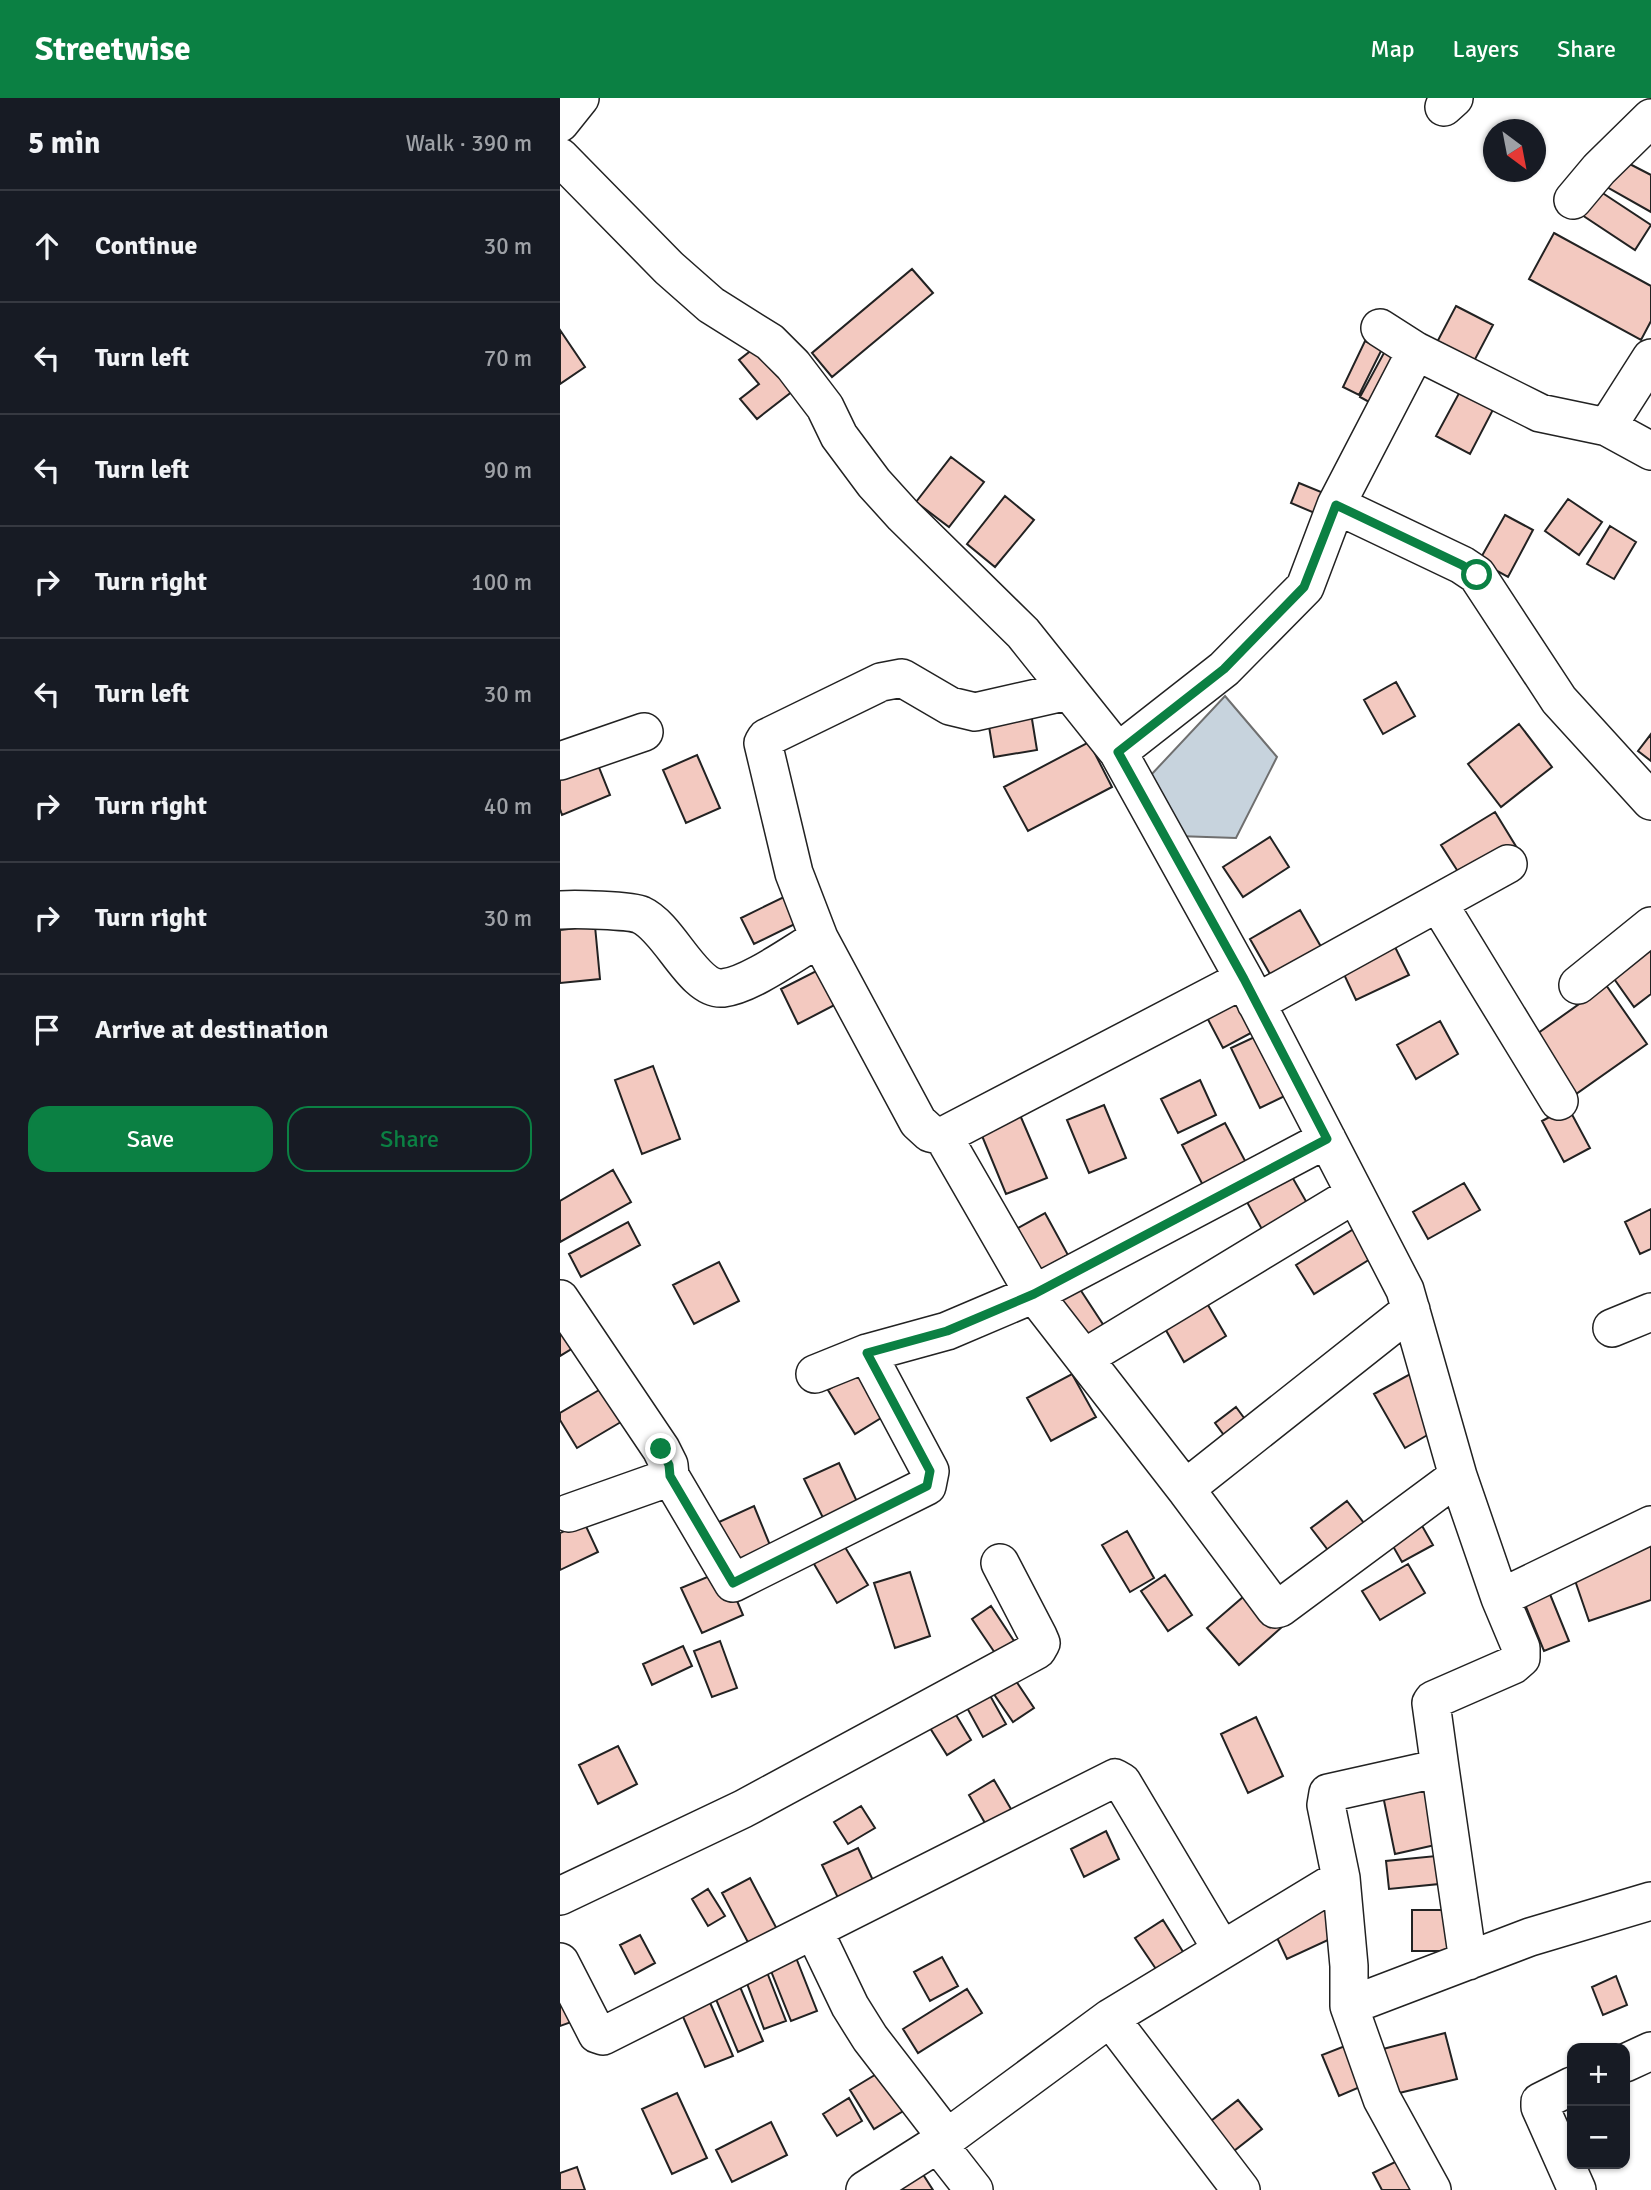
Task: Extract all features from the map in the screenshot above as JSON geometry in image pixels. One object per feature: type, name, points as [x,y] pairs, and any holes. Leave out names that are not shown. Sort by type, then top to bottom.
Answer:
[{"type":"street","points":[[560,123],[580,98]]},
{"type":"street","points":[[1573,200],[1599,169],[1651,118]]},
{"type":"street","points":[[560,157],[669,268],[711,305],[770,342],[793,365],[825,407],[839,436],[874,483],[1024,633],[1118,752],[1250,991],[1405,1290],[1458,1476],[1500,1598],[1521,1648],[1521,1658],[1513,1665],[1436,1696],[1431,1703],[1468,1961]]},
{"type":"street","points":[[1380,328],[1416,351],[1541,413],[1606,427],[1651,451]]},
{"type":"street","points":[[1118,752],[1224,669],[1304,587],[1336,505],[1416,351]]},
{"type":"street","points":[[1606,427],[1651,358]]},
{"type":"street","points":[[1336,505],[1462,565],[1477,575],[1559,700],[1651,801]]},
{"type":"street","points":[[1068,691],[975,712],[950,706],[902,677],[894,678],[766,737],[764,743],[794,873],[819,938],[918,1122],[930,1133],[943,1136],[1438,904],[1508,864]]},
{"type":"street","points":[[560,761],[644,732]]},
{"type":"street","points":[[562,902],[639,914],[660,929],[704,984],[722,988],[745,982],[819,938]]},
{"type":"street","points":[[1438,904],[1559,1101]]},
{"type":"street","points":[[1578,985],[1651,926]]},
{"type":"street","points":[[943,1136],[1034,1294],[1187,1491],[1271,1607],[1280,1608],[1458,1476]]},
{"type":"street","points":[[815,1374],[867,1353],[947,1331],[1034,1294],[1327,1139]]},
{"type":"street","points":[[1084,1358],[1355,1194]]},
{"type":"street","points":[[560,1299],[661,1449],[669,1465],[670,1476],[733,1583],[927,1486],[930,1471],[867,1353]]},
{"type":"street","points":[[1187,1491],[1190,1485],[1411,1310]]},
{"type":"street","points":[[1612,1328],[1651,1312]]},
{"type":"street","points":[[569,1513],[670,1476]]},
{"type":"street","points":[[1500,1598],[1651,1525]]},
{"type":"street","points":[[560,1896],[743,1809],[1037,1650],[1041,1643],[1000,1563]]},
{"type":"street","points":[[1432,2190],[1382,2099],[1349,2006],[1349,1966],[1340,1878],[1326,1805],[1328,1794],[1440,1768]]},
{"type":"street","points":[[560,1962],[597,2034],[603,2036],[1115,1778],[1122,1783],[1222,1950]]},
{"type":"street","points":[[865,2190],[942,2141],[1110,2018],[1340,1878]]},
{"type":"street","points":[[1349,2006],[1530,1937],[1651,1901]]},
{"type":"street","points":[[814,1931],[850,2006],[974,2190]]},
{"type":"street","points":[[1110,2018],[1241,2190]]},
{"type":"street","points":[[1630,2061],[1651,2051]]},
{"type":"street","points":[[1567,2088],[1544,2098],[1540,2107],[1577,2190]]},
{"type":"shaded area","points":[[1225,696],[1277,757],[1236,838],[1177,836],[1150,776]]},
{"type":"building","points":[[1622,160],[1651,175],[1651,212],[1607,187]]},
{"type":"building","points":[[1598,190],[1651,225],[1635,250],[1582,215]]},
{"type":"building","points":[[1554,233],[1651,286],[1651,321],[1641,340],[1529,279]]},
{"type":"building","points":[[912,269],[933,293],[832,377],[812,353]]},
{"type":"building","points":[[1456,306],[1493,325],[1472,365],[1435,346]]},
{"type":"building","points":[[560,330],[585,367],[560,384]]},
{"type":"building","points":[[1365,341],[1382,349],[1359,395],[1343,387]]},
{"type":"building","points":[[762,342],[798,387],[757,419],[740,399],[759,384],[739,360]]},
{"type":"building","points":[[1385,351],[1405,362],[1380,408],[1360,397]]},
{"type":"building","points":[[1464,384],[1497,402],[1470,454],[1436,436]]},
{"type":"building","points":[[951,457],[984,482],[949,527],[916,502]]},
{"type":"building","points":[[1299,483],[1326,494],[1317,514],[1291,503]]},
{"type":"building","points":[[1005,496],[1034,520],[995,567],[967,544]]},
{"type":"building","points":[[1568,499],[1602,522],[1579,555],[1545,531]]},
{"type":"building","points":[[1505,515],[1533,530],[1508,577],[1479,561]]},
{"type":"building","points":[[1610,526],[1636,542],[1614,579],[1587,564]]},
{"type":"building","points":[[1396,682],[1415,716],[1383,734],[1364,700]]},
{"type":"building","points":[[1030,707],[1037,750],[994,757],[987,714]]},
{"type":"building","points":[[1519,724],[1552,767],[1501,807],[1468,764]]},
{"type":"building","points":[[1651,734],[1651,761],[1638,751]]},
{"type":"building","points":[[1089,742],[1112,787],[1028,831],[1004,787]]},
{"type":"building","points":[[594,755],[610,795],[562,815],[560,769]]},
{"type":"building","points":[[697,755],[720,808],[686,823],[663,770]]},
{"type":"building","points":[[1495,812],[1517,848],[1464,881],[1441,845]]},
{"type":"building","points":[[1270,837],[1289,867],[1243,897],[1223,867]]},
{"type":"building","points":[[788,895],[801,921],[754,944],[741,918]]},
{"type":"building","points":[[1300,910],[1324,952],[1274,981],[1250,939]]},
{"type":"building","points":[[595,926],[600,979],[560,983],[560,930]]},
{"type":"building","points":[[1651,931],[1651,994],[1634,1007],[1605,966]]},
{"type":"building","points":[[1393,943],[1409,975],[1356,1000],[1341,968]]},
{"type":"building","points":[[828,965],[846,999],[798,1024],[781,989]]},
{"type":"building","points":[[1606,985],[1647,1044],[1576,1094],[1534,1036]]},
{"type":"building","points":[[1241,988],[1262,1027],[1223,1048],[1202,1008]]},
{"type":"building","points":[[1440,1021],[1458,1054],[1416,1079],[1397,1045]]},
{"type":"building","points":[[1263,1033],[1293,1092],[1260,1108],[1231,1048]]},
{"type":"building","points":[[653,1066],[680,1139],[642,1154],[615,1080]]},
{"type":"building","points":[[1200,1080],[1216,1115],[1178,1133],[1161,1099]]},
{"type":"building","points":[[1104,1105],[1126,1158],[1089,1173],[1067,1120]]},
{"type":"building","points":[[1568,1107],[1590,1148],[1564,1162],[1542,1121]]},
{"type":"building","points":[[1020,1115],[1047,1178],[1006,1194],[980,1131]]},
{"type":"building","points":[[1225,1123],[1251,1172],[1208,1195],[1182,1145]]},
{"type":"building","points":[[1287,1168],[1315,1217],[1269,1242],[1242,1193]]},
{"type":"building","points":[[613,1170],[631,1202],[560,1242],[560,1201]]},
{"type":"building","points":[[1464,1183],[1480,1210],[1428,1239],[1413,1212]]},
{"type":"building","points":[[1651,1209],[1651,1249],[1640,1254],[1625,1222]]},
{"type":"building","points":[[1045,1213],[1068,1255],[1030,1276],[1007,1234]]},
{"type":"building","points":[[628,1222],[640,1245],[581,1277],[569,1254]]},
{"type":"building","points":[[1357,1227],[1375,1256],[1314,1294],[1296,1265]]},
{"type":"building","points":[[719,1262],[739,1301],[694,1324],[673,1285]]},
{"type":"building","points":[[1074,1280],[1108,1332],[1083,1348],[1049,1297]]},
{"type":"building","points":[[1205,1300],[1226,1336],[1184,1362],[1163,1325]]},
{"type":"building","points":[[560,1304],[583,1342],[560,1356]]},
{"type":"building","points":[[867,1366],[894,1410],[855,1434],[828,1390]]},
{"type":"building","points":[[1412,1373],[1443,1426],[1405,1448],[1374,1394]]},
{"type":"building","points":[[1072,1374],[1096,1417],[1051,1441],[1027,1398]]},
{"type":"building","points":[[611,1383],[631,1416],[577,1448],[560,1420],[560,1413]]},
{"type":"building","points":[[1236,1407],[1250,1426],[1229,1442],[1215,1423]]},
{"type":"building","points":[[839,1463],[860,1508],[826,1524],[804,1479]]},
{"type":"building","points":[[1347,1501],[1367,1527],[1331,1554],[1311,1528]]},
{"type":"building","points":[[754,1506],[772,1550],[738,1565],[719,1522]]},
{"type":"building","points":[[1417,1517],[1433,1545],[1402,1562],[1386,1534]]},
{"type":"building","points":[[584,1522],[598,1552],[560,1570],[560,1533]]},
{"type":"building","points":[[1127,1531],[1154,1578],[1130,1592],[1102,1545]]},
{"type":"building","points":[[837,1534],[868,1585],[837,1603],[807,1552]]},
{"type":"building","points":[[1651,1539],[1651,1600],[1589,1621],[1570,1566]]},
{"type":"building","points":[[1408,1564],[1425,1593],[1380,1620],[1362,1591]]},
{"type":"building","points":[[724,1570],[743,1615],[702,1633],[681,1588]]},
{"type":"building","points":[[910,1572],[930,1636],[895,1648],[874,1583]]},
{"type":"building","points":[[1165,1575],[1192,1615],[1168,1631],[1141,1591]]},
{"type":"building","points":[[1545,1582],[1569,1641],[1544,1651],[1520,1592]]},
{"type":"building","points":[[1250,1591],[1282,1627],[1239,1665],[1207,1628]]},
{"type":"building","points":[[991,1606],[1016,1644],[997,1656],[972,1619]]},
{"type":"building","points":[[720,1641],[737,1688],[712,1697],[694,1651]]},
{"type":"building","points":[[683,1646],[692,1666],[652,1685],[643,1664]]},
{"type":"building","points":[[1008,1669],[1034,1708],[1013,1722],[987,1684]]},
{"type":"building","points":[[983,1683],[1006,1724],[983,1737],[960,1695]]},
{"type":"building","points":[[950,1705],[971,1740],[947,1755],[925,1720]]},
{"type":"building","points":[[1256,1717],[1283,1776],[1248,1793],[1221,1734]]},
{"type":"building","points":[[618,1746],[637,1784],[598,1804],[579,1765]]},
{"type":"building","points":[[1429,1775],[1444,1843],[1395,1854],[1381,1786]]},
{"type":"building","points":[[994,1780],[1018,1821],[993,1837],[969,1795]]},
{"type":"building","points":[[861,1806],[875,1828],[848,1844],[834,1822]]},
{"type":"building","points":[[1106,1831],[1119,1859],[1084,1877],[1071,1849]]},
{"type":"building","points":[[858,1848],[877,1889],[842,1906],[822,1865]]},
{"type":"building","points":[[1436,1856],[1439,1884],[1389,1889],[1386,1861]]},
{"type":"building","points":[[750,1878],[779,1933],[751,1948],[722,1893]]},
{"type":"building","points":[[708,1889],[725,1916],[708,1926],[692,1899]]},
{"type":"building","points":[[1324,1899],[1341,1934],[1287,1959],[1271,1925]]},
{"type":"building","points":[[1412,1910],[1457,1910],[1457,1951],[1412,1951]]},
{"type":"building","points":[[1163,1920],[1185,1955],[1158,1972],[1135,1938]]},
{"type":"building","points":[[640,1935],[655,1963],[635,1974],[620,1945]]},
{"type":"building","points":[[791,1945],[817,2011],[791,2021],[765,1956]]},
{"type":"building","points":[[942,1957],[958,1986],[930,2001],[914,1972]]},
{"type":"building","points":[[763,1962],[786,2021],[764,2029],[742,1970]]},
{"type":"building","points":[[735,1975],[763,2041],[738,2052],[710,1985]]},
{"type":"building","points":[[1616,1976],[1627,2005],[1603,2015],[1592,1987]]},
{"type":"building","points":[[560,1981],[577,2020],[560,2026]]},
{"type":"building","points":[[967,1989],[982,2013],[918,2053],[903,2029]]},
{"type":"building","points":[[705,1991],[733,2056],[705,2067],[677,2003]]},
{"type":"building","points":[[1445,2033],[1457,2079],[1395,2094],[1383,2049]]},
{"type":"building","points":[[1350,2044],[1367,2084],[1339,2096],[1322,2055]]},
{"type":"building","points":[[888,2067],[913,2105],[874,2129],[850,2090]]},
{"type":"building","points":[[677,2093],[707,2158],[672,2174],[642,2109]]},
{"type":"building","points":[[849,2098],[862,2121],[837,2136],[823,2114]]},
{"type":"building","points":[[1238,2100],[1262,2129],[1230,2154],[1207,2124]]},
{"type":"building","points":[[771,2122],[787,2155],[732,2182],[716,2150]]},
{"type":"building","points":[[1403,2158],[1419,2190],[1382,2190],[1373,2173]]},
{"type":"building","points":[[917,2165],[933,2190],[894,2190]]},
{"type":"building","points":[[577,2167],[585,2190],[560,2190],[560,2173]]},
{"type":"route","points":[[661,1449],[671,1471],[670,1476],[733,1583],[927,1486],[930,1471],[867,1353],[947,1331],[989,1315],[1034,1294],[1327,1139],[1244,979],[1118,752],[1224,669],[1304,587],[1336,505],[1462,565],[1477,575]]}]
